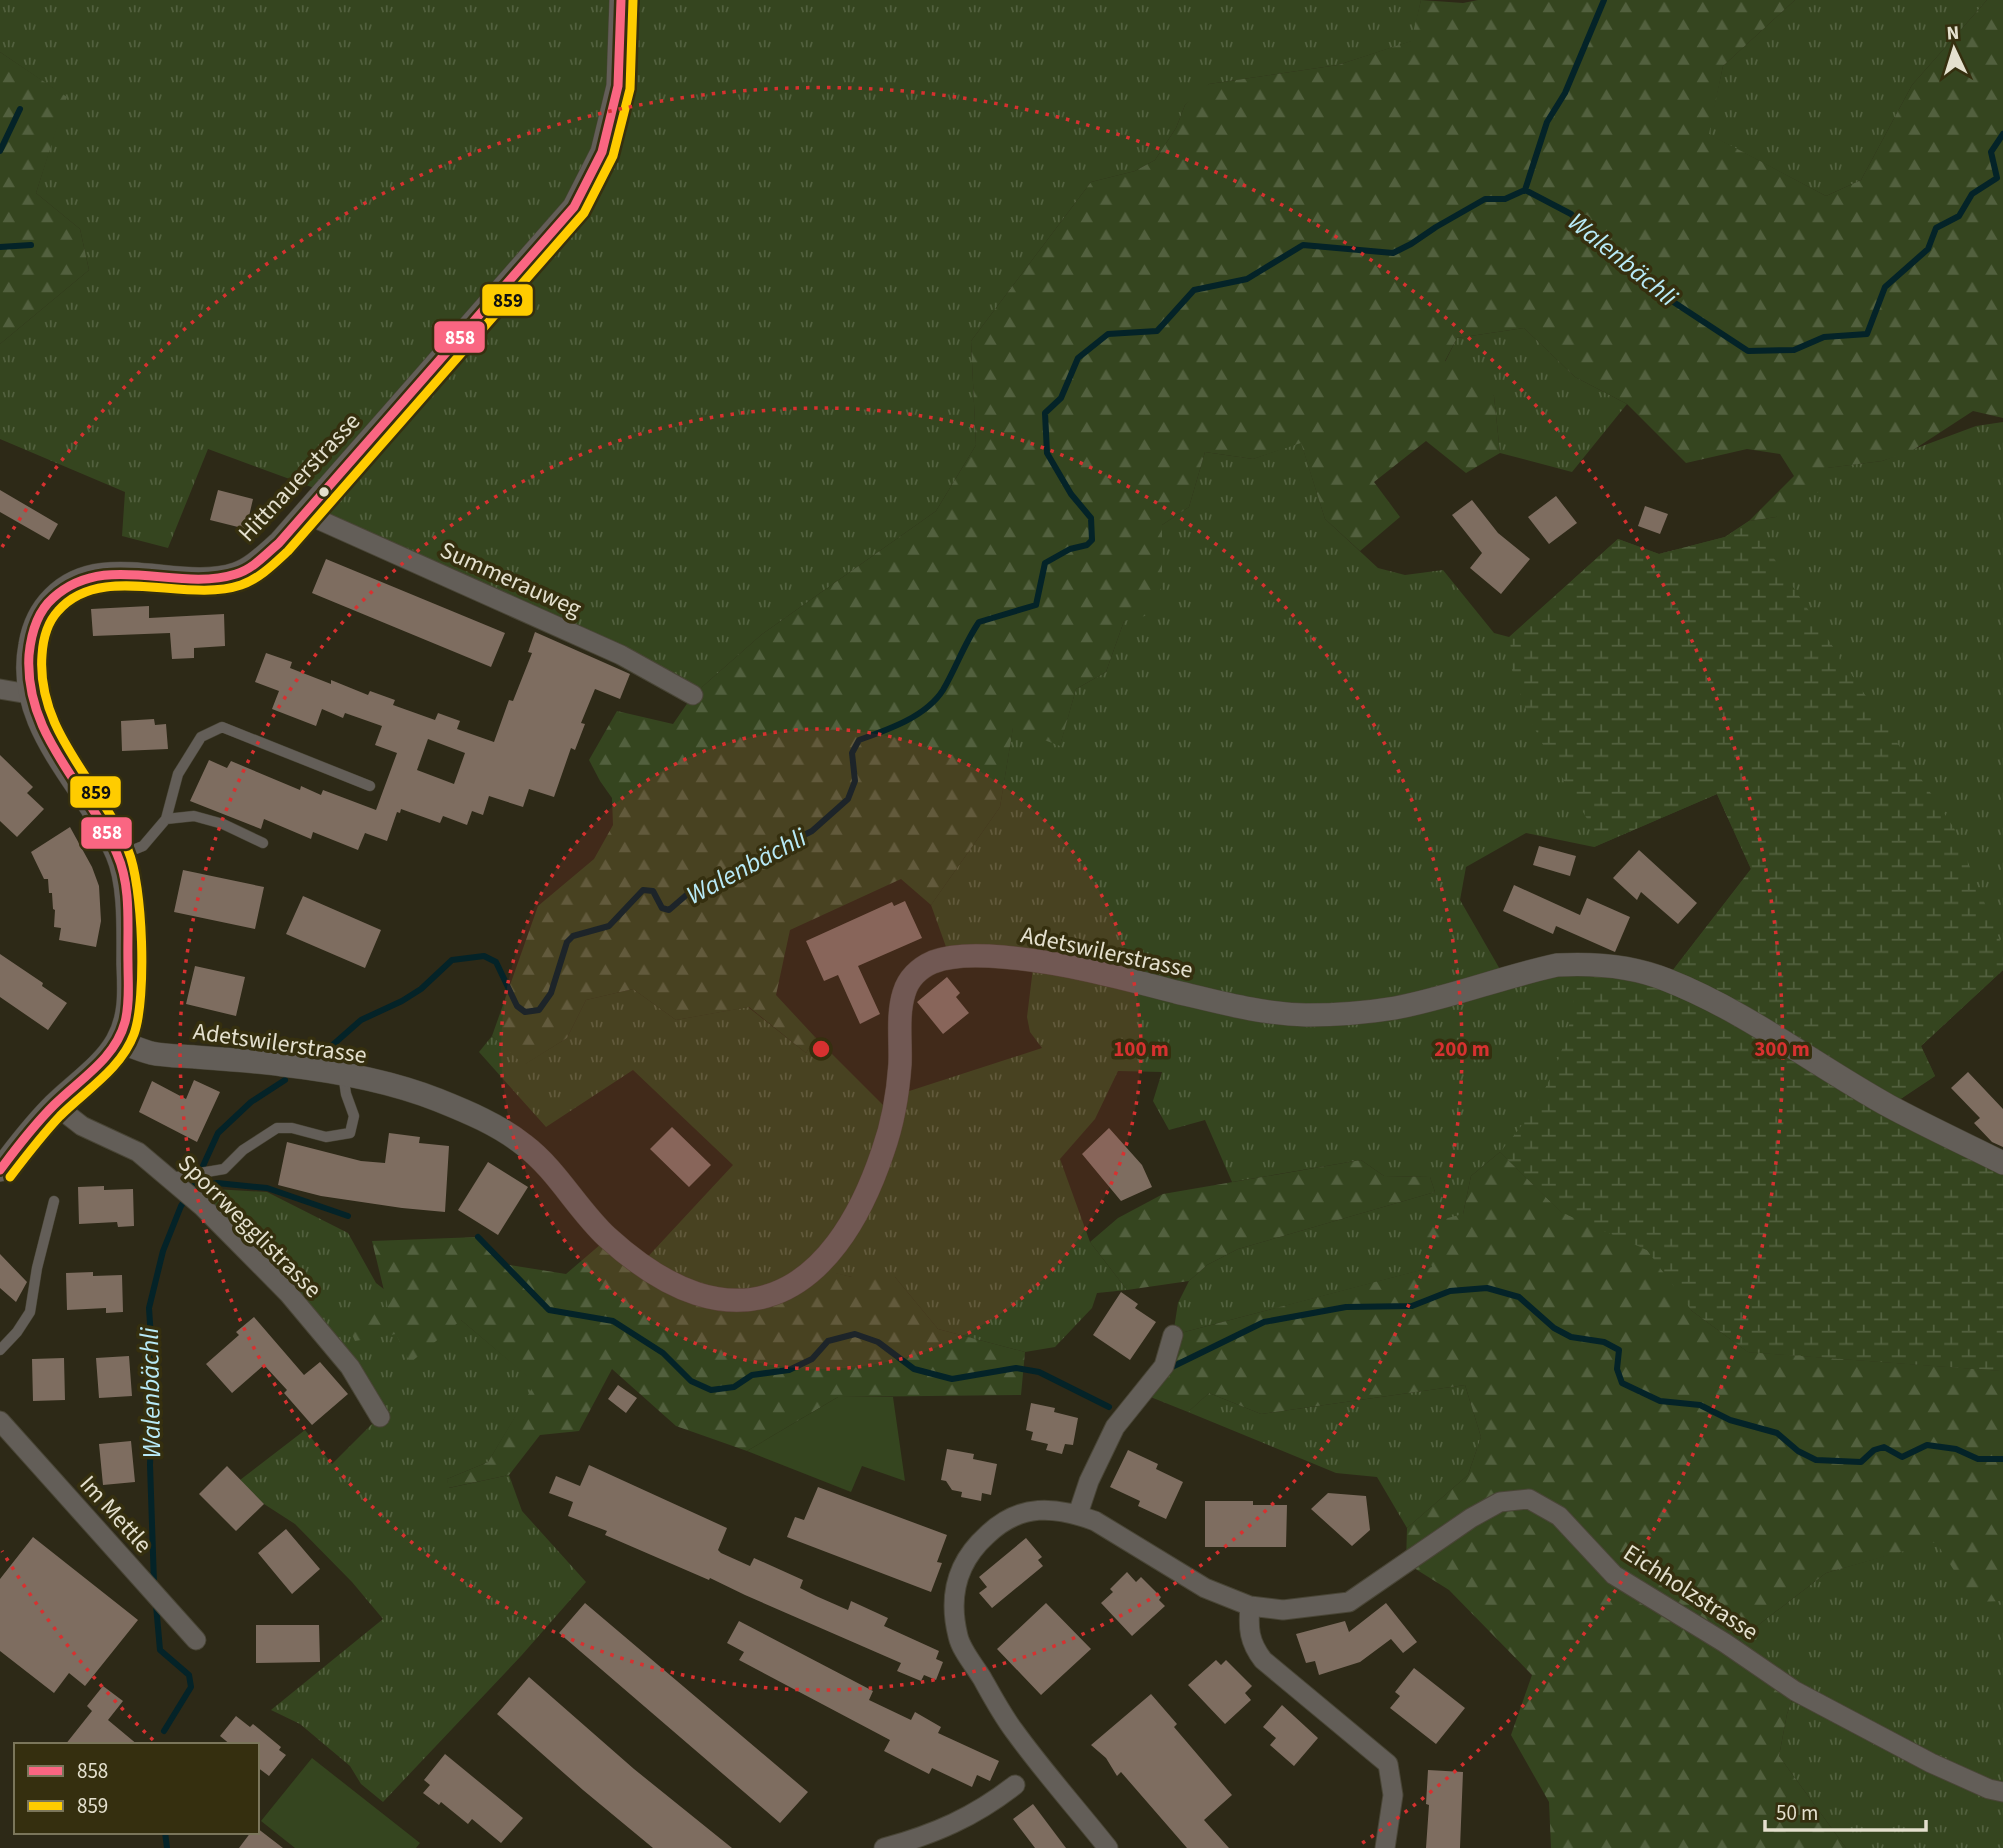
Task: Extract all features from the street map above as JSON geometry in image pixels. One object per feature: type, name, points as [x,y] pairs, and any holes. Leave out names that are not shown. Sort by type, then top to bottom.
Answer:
[{"type":"street","name":"Hittnauerstrasse","points":[[0,1170],[35,1124],[106,1056],[118,1041],[129,1007],[127,905],[118,856],[97,816],[44,736],[29,694],[27,657],[36,623],[44,607],[64,589],[87,577],[111,573],[199,578],[238,573],[256,563],[279,543],[574,207],[602,152],[618,86],[621,0]]},
{"type":"street","name":"Summerauweg","points":[[306,514],[621,655],[693,695]]},
{"type":"street","points":[[0,689],[29,694]]},
{"type":"street","name":"Adetswilerstrasse","points":[[118,1041],[153,1053],[282,1065],[343,1074],[430,1097],[495,1126],[538,1157],[600,1230],[642,1264],[682,1289],[714,1300],[732,1301],[768,1296],[800,1281],[827,1256],[854,1217],[876,1171],[893,1116],[900,1068],[904,993],[920,968],[950,958],[988,956],[1034,960],[1101,973],[1251,1010],[1304,1015],[1359,1013],[1399,1007],[1557,965],[1577,964],[1627,969],[1666,979],[1719,1004],[1889,1106],[2003,1163]]},
{"type":"street","name":"Sporrwegglistrasse","points":[[55,1105],[82,1126],[138,1152],[182,1189],[288,1293],[351,1367],[380,1417]]},
{"type":"street","points":[[1108,1848],[1013,1730],[958,1638],[955,1603],[959,1570],[972,1548],[995,1527],[1020,1514],[1060,1510],[1078,1514],[1089,1481],[1115,1427],[1164,1366],[1173,1335]]},
{"type":"street","name":"Im Mettle","points":[[0,1421],[197,1640]]},
{"type":"street","name":"Eichholzstrasse","points":[[1078,1514],[1095,1521],[1205,1588],[1250,1606],[1283,1610],[1349,1602],[1471,1518],[1500,1502],[1530,1499],[1559,1516],[1614,1575],[1725,1643],[1795,1691],[1931,1763],[1989,1789],[2003,1792]]},
{"type":"street","points":[[1250,1606],[1248,1631],[1251,1642],[1263,1660],[1388,1764],[1393,1795],[1385,1848]]},
{"type":"street","points":[[884,1848],[940,1830],[974,1814],[1016,1785]]},
{"type":"lane","points":[[118,856],[143,846],[166,819],[178,774],[201,737],[222,727],[370,786]]},
{"type":"lane","points":[[166,819],[194,816],[223,824],[263,843]]},
{"type":"lane","points":[[182,1189],[195,1172],[224,1169],[243,1150],[277,1128],[292,1128],[326,1137],[350,1133],[354,1116],[346,1094],[343,1074]]},
{"type":"lane","points":[[0,1350],[17,1332],[30,1312],[37,1268],[54,1201]]},
{"type":"green space","points":[[0,0],[1421,0],[1412,41],[1338,65],[1209,84],[1185,105],[1176,128],[1155,160],[1135,171],[1091,182],[971,341],[976,445],[936,511],[761,635],[693,695],[306,514],[325,492],[208,449],[168,548],[122,536],[125,492],[0,439],[0,344],[89,270],[80,229],[36,193],[66,97],[0,52]]},
{"type":"green space","points":[[1421,0],[1463,3],[1478,0],[1795,0],[1723,66],[1709,134],[1826,196],[1861,180],[1912,85],[1987,0],[2003,0],[2003,418],[1973,411],[1910,452],[1882,461],[1827,468],[1822,490],[1776,517],[1749,521],[1794,476],[1780,454],[1747,449],[1686,463],[1627,404],[1575,377],[1524,328],[1457,338],[1445,361],[1475,374],[1494,396],[1500,453],[1466,473],[1426,441],[1374,482],[1400,517],[1360,551],[1325,519],[1301,443],[1253,459],[1205,452],[1189,507],[1162,525],[1162,586],[1149,615],[1124,621],[1106,672],[1076,689],[1060,746],[1013,728],[1000,807],[931,905],[901,879],[790,930],[776,995],[815,1037],[806,1053],[749,1007],[676,1020],[633,989],[586,1000],[567,1038],[524,1065],[492,1036],[538,906],[594,859],[613,825],[612,798],[589,760],[617,711],[673,724],[693,695],[761,635],[936,511],[976,445],[971,341],[1091,182],[1135,171],[1155,160],[1176,128],[1185,105],[1209,84],[1338,65],[1411,41]]},
{"type":"green space","points":[[1795,0],[1987,0],[1912,85],[1861,180],[1826,196],[1708,134],[1723,66]]},
{"type":"green space","points":[[0,52],[67,97],[36,193],[80,229],[89,270],[0,344]]},
{"type":"green space","points":[[1524,328],[1575,377],[1627,404],[1572,472],[1500,453],[1494,396],[1445,362],[1457,338]]},
{"type":"green space","points":[[2003,422],[2003,970],[1921,1046],[1935,1076],[1890,1106],[2003,1371],[1748,1352],[1561,1212],[1500,1152],[1471,1176],[1463,1214],[1433,1267],[1173,1335],[1178,1303],[1189,1281],[1207,1265],[1238,1249],[1435,1192],[1430,1177],[1384,1176],[1361,1160],[1232,1182],[1205,1120],[1169,1130],[1153,1101],[1162,1072],[1118,1071],[1095,1119],[1060,1159],[1090,1242],[1127,1290],[1097,1293],[1092,1308],[1055,1347],[1025,1352],[938,1329],[895,1277],[852,1277],[816,1269],[752,1300],[641,1264],[733,1165],[633,1070],[546,1127],[479,1052],[492,1036],[525,1064],[567,1038],[586,1000],[633,989],[676,1020],[748,1007],[806,1053],[815,1037],[893,1115],[897,1095],[1042,1048],[1030,1032],[1027,1017],[1034,960],[950,958],[931,905],[1000,807],[1013,727],[1060,745],[1076,689],[1106,672],[1124,621],[1162,586],[1162,525],[1189,507],[1205,452],[1253,459],[1301,442],[1325,519],[1378,568],[1405,575],[1443,570],[1494,633],[1509,637],[1618,539],[1659,554],[1725,537],[1749,521],[1776,517],[1826,468],[1882,461],[1976,426]],"holes":[[[1717,794],[1751,869],[1666,979],[1557,965],[1505,978],[1460,900],[1466,867],[1526,833],[1594,847]]]},
{"type":"green space","points":[[1749,521],[1954,828],[2003,948],[2003,970],[1921,1046],[1935,1076],[1890,1106],[2003,1163],[2003,1371],[1748,1352],[1692,1311],[1647,1250],[1561,1212],[1500,1152],[1532,1110],[1556,1065],[1571,1017],[1577,964],[1666,979],[1751,869],[1717,794],[1594,847],[1589,822],[1528,715],[1512,670],[1510,637],[1618,539],[1659,554],[1725,537]]},
{"type":"green space","points":[[1500,1152],[1561,1212],[1647,1250],[1692,1311],[1748,1352],[2003,1371],[2003,1601],[1974,1602],[1936,1542],[1826,1573],[1731,1646],[1795,1691],[1787,1714],[1779,1756],[1846,1848],[1551,1848],[1549,1802],[1511,1735],[1532,1675],[1449,1590],[1406,1563],[1407,1528],[1468,1475],[1481,1437],[1465,1385],[1261,1414],[1209,1393],[1188,1412],[1143,1394],[1173,1335],[1432,1267],[1421,1225],[1463,1214],[1471,1176]]},
{"type":"green space","points":[[1361,1160],[1384,1176],[1430,1177],[1435,1192],[1238,1249],[1207,1265],[1189,1281],[1127,1290],[1090,1242],[1118,1218],[1163,1194]]},
{"type":"green space","points":[[214,1189],[267,1192],[348,1233],[376,1283],[411,1310],[461,1320],[536,1383],[488,1462],[447,1479],[449,1488],[509,1475],[522,1511],[586,1582],[521,1656],[383,1802],[361,1784],[350,1766],[300,1724],[271,1710],[383,1619],[352,1582],[295,1524],[264,1504],[240,1480],[305,1430],[332,1464],[379,1417],[350,1367],[198,1203]]},
{"type":"green space","points":[[478,1237],[504,1264],[566,1274],[608,1238],[642,1264],[752,1300],[816,1268],[852,1277],[895,1277],[938,1329],[1025,1352],[1021,1395],[838,1397],[747,1451],[676,1426],[612,1369],[579,1431],[540,1435],[509,1475],[448,1488],[447,1479],[488,1462],[535,1383],[461,1320],[410,1363],[396,1334],[355,1341],[342,1312],[388,1307],[372,1241]]},
{"type":"green space","points":[[1465,1385],[1481,1437],[1468,1475],[1407,1528],[1377,1477],[1336,1473],[1188,1412],[1209,1393],[1261,1414]]},
{"type":"green space","points":[[838,1397],[893,1397],[905,1481],[862,1466],[851,1492],[747,1451]]},
{"type":"green space","points":[[1936,1541],[1974,1601],[2003,1601],[2003,1848],[1846,1848],[1779,1756],[1787,1714],[1795,1691],[1731,1646],[1826,1573]]},
{"type":"green space","points":[[312,1758],[420,1843],[416,1848],[295,1848],[261,1821]]},
{"type":"building","points":[[0,490],[58,524],[49,540],[0,512]]},
{"type":"building","points":[[218,490],[253,499],[246,529],[210,520]]},
{"type":"building","points":[[1556,496],[1577,523],[1549,544],[1528,517]]},
{"type":"building","points":[[1472,500],[1498,533],[1530,559],[1501,594],[1470,568],[1482,553],[1452,515]]},
{"type":"building","points":[[1645,506],[1668,514],[1660,534],[1638,526]]},
{"type":"building","points":[[326,559],[505,633],[491,667],[312,593]]},
{"type":"building","points":[[149,606],[149,618],[224,614],[225,646],[194,648],[194,658],[172,659],[170,633],[93,636],[91,609]]},
{"type":"building","points":[[535,632],[630,674],[620,699],[595,689],[581,723],[585,724],[575,750],[571,748],[554,797],[529,789],[523,807],[489,796],[483,815],[472,811],[467,825],[443,816],[440,823],[401,809],[400,813],[397,812],[387,841],[365,833],[358,850],[313,832],[311,839],[264,819],[261,829],[190,801],[209,760],[227,768],[231,761],[300,790],[301,786],[321,795],[323,790],[376,810],[397,753],[375,745],[382,726],[345,713],[343,718],[322,709],[316,726],[272,709],[279,691],[255,682],[266,653],[292,662],[290,668],[331,684],[331,680],[368,695],[370,691],[395,700],[393,705],[435,720],[438,713],[460,721],[457,729],[494,742],[509,700],[513,701],[532,653],[528,652]],"holes":[[[428,739],[465,753],[454,784],[417,770]]]},
{"type":"building","points":[[154,719],[155,725],[166,724],[168,749],[122,751],[121,721]]},
{"type":"building","points":[[0,755],[33,787],[27,793],[44,809],[17,837],[0,821]]},
{"type":"building","points":[[70,827],[99,886],[101,921],[96,947],[59,940],[61,928],[54,927],[55,910],[52,893],[49,893],[48,879],[44,879],[31,852]]},
{"type":"building","points":[[1539,846],[1576,856],[1570,876],[1533,865]]},
{"type":"building","points":[[1639,850],[1697,903],[1678,924],[1641,892],[1637,900],[1613,878]]},
{"type":"building","points":[[183,870],[264,887],[255,929],[174,912]]},
{"type":"building","points":[[1514,885],[1580,915],[1587,898],[1630,917],[1615,952],[1556,926],[1553,934],[1503,911]]},
{"type":"building","points":[[303,896],[381,930],[365,968],[286,934]]},
{"type":"building","points":[[905,901],[922,938],[858,966],[880,1014],[860,1024],[838,975],[824,981],[806,941],[892,902],[894,906]]},
{"type":"building","points":[[0,954],[67,1003],[48,1030],[0,997]]},
{"type":"building","points":[[195,966],[245,977],[236,1016],[186,1004]]},
{"type":"building","points":[[947,977],[960,993],[956,997],[969,1013],[943,1034],[917,1002]]},
{"type":"building","points":[[1968,1072],[2003,1109],[2003,1147],[1992,1142],[1974,1123],[1980,1118],[1951,1088]]},
{"type":"building","points":[[194,1080],[220,1092],[197,1142],[139,1112],[152,1081],[186,1099]]},
{"type":"building","points":[[672,1127],[711,1165],[689,1187],[650,1149]]},
{"type":"building","points":[[1109,1128],[1142,1165],[1152,1187],[1121,1201],[1082,1154]]},
{"type":"building","points":[[389,1133],[420,1137],[419,1143],[449,1146],[445,1212],[321,1196],[278,1185],[287,1142],[361,1161],[385,1163]]},
{"type":"building","points":[[488,1162],[528,1187],[498,1235],[458,1210]]},
{"type":"building","points":[[104,1186],[104,1190],[133,1189],[134,1226],[118,1227],[117,1222],[79,1224],[78,1187]]},
{"type":"building","points":[[0,1254],[27,1282],[16,1302],[0,1288]]},
{"type":"building","points":[[93,1272],[93,1276],[122,1275],[123,1312],[106,1313],[106,1308],[67,1310],[66,1273]]},
{"type":"building","points":[[1121,1292],[1138,1304],[1135,1308],[1156,1322],[1130,1360],[1093,1335]]},
{"type":"building","points":[[254,1317],[304,1375],[320,1362],[348,1394],[312,1425],[284,1393],[287,1390],[264,1365],[232,1393],[206,1364],[239,1335],[236,1332]]},
{"type":"building","points":[[129,1356],[132,1396],[99,1398],[96,1358]]},
{"type":"building","points":[[64,1358],[65,1400],[33,1401],[32,1359]]},
{"type":"building","points":[[618,1385],[637,1398],[626,1413],[608,1399]]},
{"type":"building","points":[[1031,1403],[1055,1408],[1054,1412],[1078,1418],[1073,1445],[1065,1444],[1062,1454],[1046,1450],[1048,1444],[1031,1440],[1033,1432],[1026,1430]]},
{"type":"building","points":[[131,1441],[135,1482],[103,1485],[99,1444]]},
{"type":"building","points":[[947,1449],[974,1454],[973,1459],[997,1464],[991,1495],[982,1493],[981,1501],[961,1497],[962,1492],[952,1490],[946,1481],[941,1480]]},
{"type":"building","points":[[1128,1450],[1158,1464],[1156,1469],[1183,1482],[1166,1519],[1138,1506],[1140,1501],[1110,1487]]},
{"type":"building","points":[[589,1465],[727,1528],[718,1550],[721,1553],[750,1566],[754,1558],[803,1580],[800,1588],[816,1596],[848,1610],[851,1601],[888,1618],[884,1626],[939,1651],[936,1659],[943,1662],[936,1680],[924,1675],[921,1681],[897,1671],[901,1663],[710,1578],[709,1580],[605,1535],[607,1531],[568,1516],[573,1502],[549,1493],[556,1476],[580,1486]]},
{"type":"building","points":[[227,1466],[264,1504],[236,1531],[199,1494]]},
{"type":"building","points":[[818,1487],[947,1535],[937,1562],[942,1563],[931,1592],[787,1537],[795,1517],[804,1520]]},
{"type":"building","points":[[1328,1493],[1366,1496],[1370,1530],[1352,1546],[1311,1509]]},
{"type":"building","points":[[1205,1501],[1253,1501],[1253,1505],[1287,1505],[1286,1547],[1205,1547]]},
{"type":"building","points":[[286,1529],[320,1569],[292,1594],[258,1553]]},
{"type":"building","points":[[33,1537],[138,1620],[85,1686],[69,1673],[54,1693],[0,1651],[0,1579]]},
{"type":"building","points":[[1026,1538],[1042,1557],[1038,1560],[1043,1566],[992,1608],[979,1593],[987,1587],[979,1577]]},
{"type":"building","points":[[1127,1572],[1136,1582],[1141,1577],[1161,1597],[1159,1600],[1165,1606],[1132,1636],[1101,1603],[1113,1592],[1110,1589]]},
{"type":"building","points":[[585,1603],[808,1792],[780,1823],[559,1633]]},
{"type":"building","points":[[1046,1603],[1091,1649],[1041,1695],[997,1649]]},
{"type":"building","points":[[1386,1603],[1417,1642],[1403,1653],[1391,1639],[1360,1662],[1319,1675],[1315,1661],[1306,1663],[1296,1634],[1345,1621],[1349,1632]]},
{"type":"building","points":[[739,1621],[873,1691],[869,1700],[911,1720],[915,1712],[941,1727],[938,1733],[999,1761],[990,1781],[977,1775],[972,1787],[932,1768],[929,1774],[884,1751],[890,1740],[739,1660],[744,1652],[727,1643]]},
{"type":"building","points":[[256,1625],[319,1625],[320,1662],[256,1663]]},
{"type":"building","points":[[1216,1660],[1221,1665],[1226,1660],[1252,1686],[1245,1693],[1251,1700],[1225,1724],[1188,1685]]},
{"type":"building","points":[[1414,1668],[1465,1708],[1436,1744],[1390,1708],[1400,1696],[1395,1692]]},
{"type":"building","points":[[529,1677],[634,1769],[732,1848],[653,1848],[583,1790],[497,1714]]},
{"type":"building","points":[[103,1686],[123,1701],[108,1720],[136,1743],[67,1743],[92,1711],[87,1706]]},
{"type":"building","points":[[1151,1694],[1177,1724],[1174,1727],[1232,1795],[1204,1820],[1229,1848],[1187,1848],[1121,1772],[1117,1776],[1106,1758],[1091,1745]]},
{"type":"building","points":[[1282,1705],[1318,1738],[1294,1766],[1270,1745],[1276,1738],[1263,1727]]},
{"type":"building","points":[[236,1716],[250,1727],[253,1724],[281,1747],[279,1750],[286,1755],[269,1776],[259,1768],[259,1743],[229,1743],[220,1736]]},
{"type":"building","points":[[445,1754],[523,1818],[501,1843],[472,1819],[468,1824],[441,1802],[439,1805],[423,1793],[430,1785],[424,1780]]},
{"type":"building","points":[[1428,1770],[1463,1772],[1460,1848],[1426,1848]]},
{"type":"building","points":[[1033,1804],[1066,1848],[1035,1848],[1013,1819]]},
{"type":"building","points":[[259,1830],[283,1848],[239,1848],[250,1834],[259,1834]]},
{"type":"waterway","points":[[1525,190],[1547,122],[1565,93],[1604,0]]},
{"type":"waterway","points":[[0,151],[20,109]]},
{"type":"waterway","name":"Walenbächli","points":[[319,1057],[361,1020],[421,989],[452,960],[484,956],[496,962],[517,1006],[525,1012],[539,1010],[551,993],[567,942],[573,936],[609,926],[643,890],[653,891],[662,908],[669,910],[691,891],[721,884],[759,858],[812,831],[848,799],[855,781],[852,753],[859,740],[882,732],[927,708],[943,690],[979,622],[1036,605],[1045,563],[1070,549],[1087,545],[1092,540],[1091,518],[1071,494],[1047,453],[1045,413],[1061,398],[1078,358],[1108,334],[1157,331],[1194,290],[1247,279],[1303,245],[1393,253],[1485,199],[1505,199],[1525,190],[1571,214],[1640,280],[1748,351],[1794,350],[1824,337],[1867,334],[1885,287],[1928,249],[1936,228],[1959,216],[1972,194],[1997,178],[1991,152],[2003,134]]},
{"type":"waterway","points":[[0,247],[31,245]]},
{"type":"waterway","name":"Walenbächli","points":[[154,1583],[150,1465],[153,1370],[149,1308],[163,1251],[181,1206],[192,1190],[218,1133],[251,1102],[285,1080]]},
{"type":"waterway","points":[[192,1190],[217,1183],[267,1188],[348,1216]]},
{"type":"waterway","points":[[478,1237],[549,1310],[613,1321],[663,1353],[691,1381],[711,1390],[734,1387],[752,1375],[789,1370],[812,1359],[828,1341],[855,1334],[878,1342],[914,1369],[952,1379],[1016,1368],[1039,1372],[1109,1407]]},
{"type":"waterway","points":[[1172,1367],[1264,1322],[1346,1307],[1412,1306],[1450,1291],[1487,1288],[1519,1297],[1554,1328],[1571,1337],[1604,1342],[1619,1350],[1617,1369],[1622,1383],[1660,1401],[1700,1405],[1730,1420],[1777,1433],[1798,1451],[1816,1460],[1861,1462],[1874,1450],[1884,1447],[1902,1457],[1927,1445],[1956,1449],[1978,1459],[2003,1459]]},
{"type":"waterway","name":"Walenbächli","points":[[156,1605],[160,1650],[189,1675],[191,1687],[164,1731]]},
{"type":"waterway","points":[[165,1834],[167,1848]]},
{"type":"transit line","name":"858","points":[[0,1170],[47,1113],[105,1058],[120,1035],[128,1000],[128,908],[122,867],[105,829],[60,759],[37,711],[30,684],[29,655],[33,631],[39,617],[53,598],[74,584],[96,577],[118,574],[213,579],[248,569],[279,543],[574,207],[602,152],[618,86],[621,0]]},
{"type":"transit line","name":"859","points":[[10,1177],[60,1116],[121,1058],[134,1034],[141,995],[140,914],[133,866],[116,826],[59,733],[49,709],[43,683],[42,655],[48,626],[58,611],[76,596],[97,589],[145,586],[219,590],[248,582],[288,551],[584,213],[613,156],[630,89],[633,0]]}]
